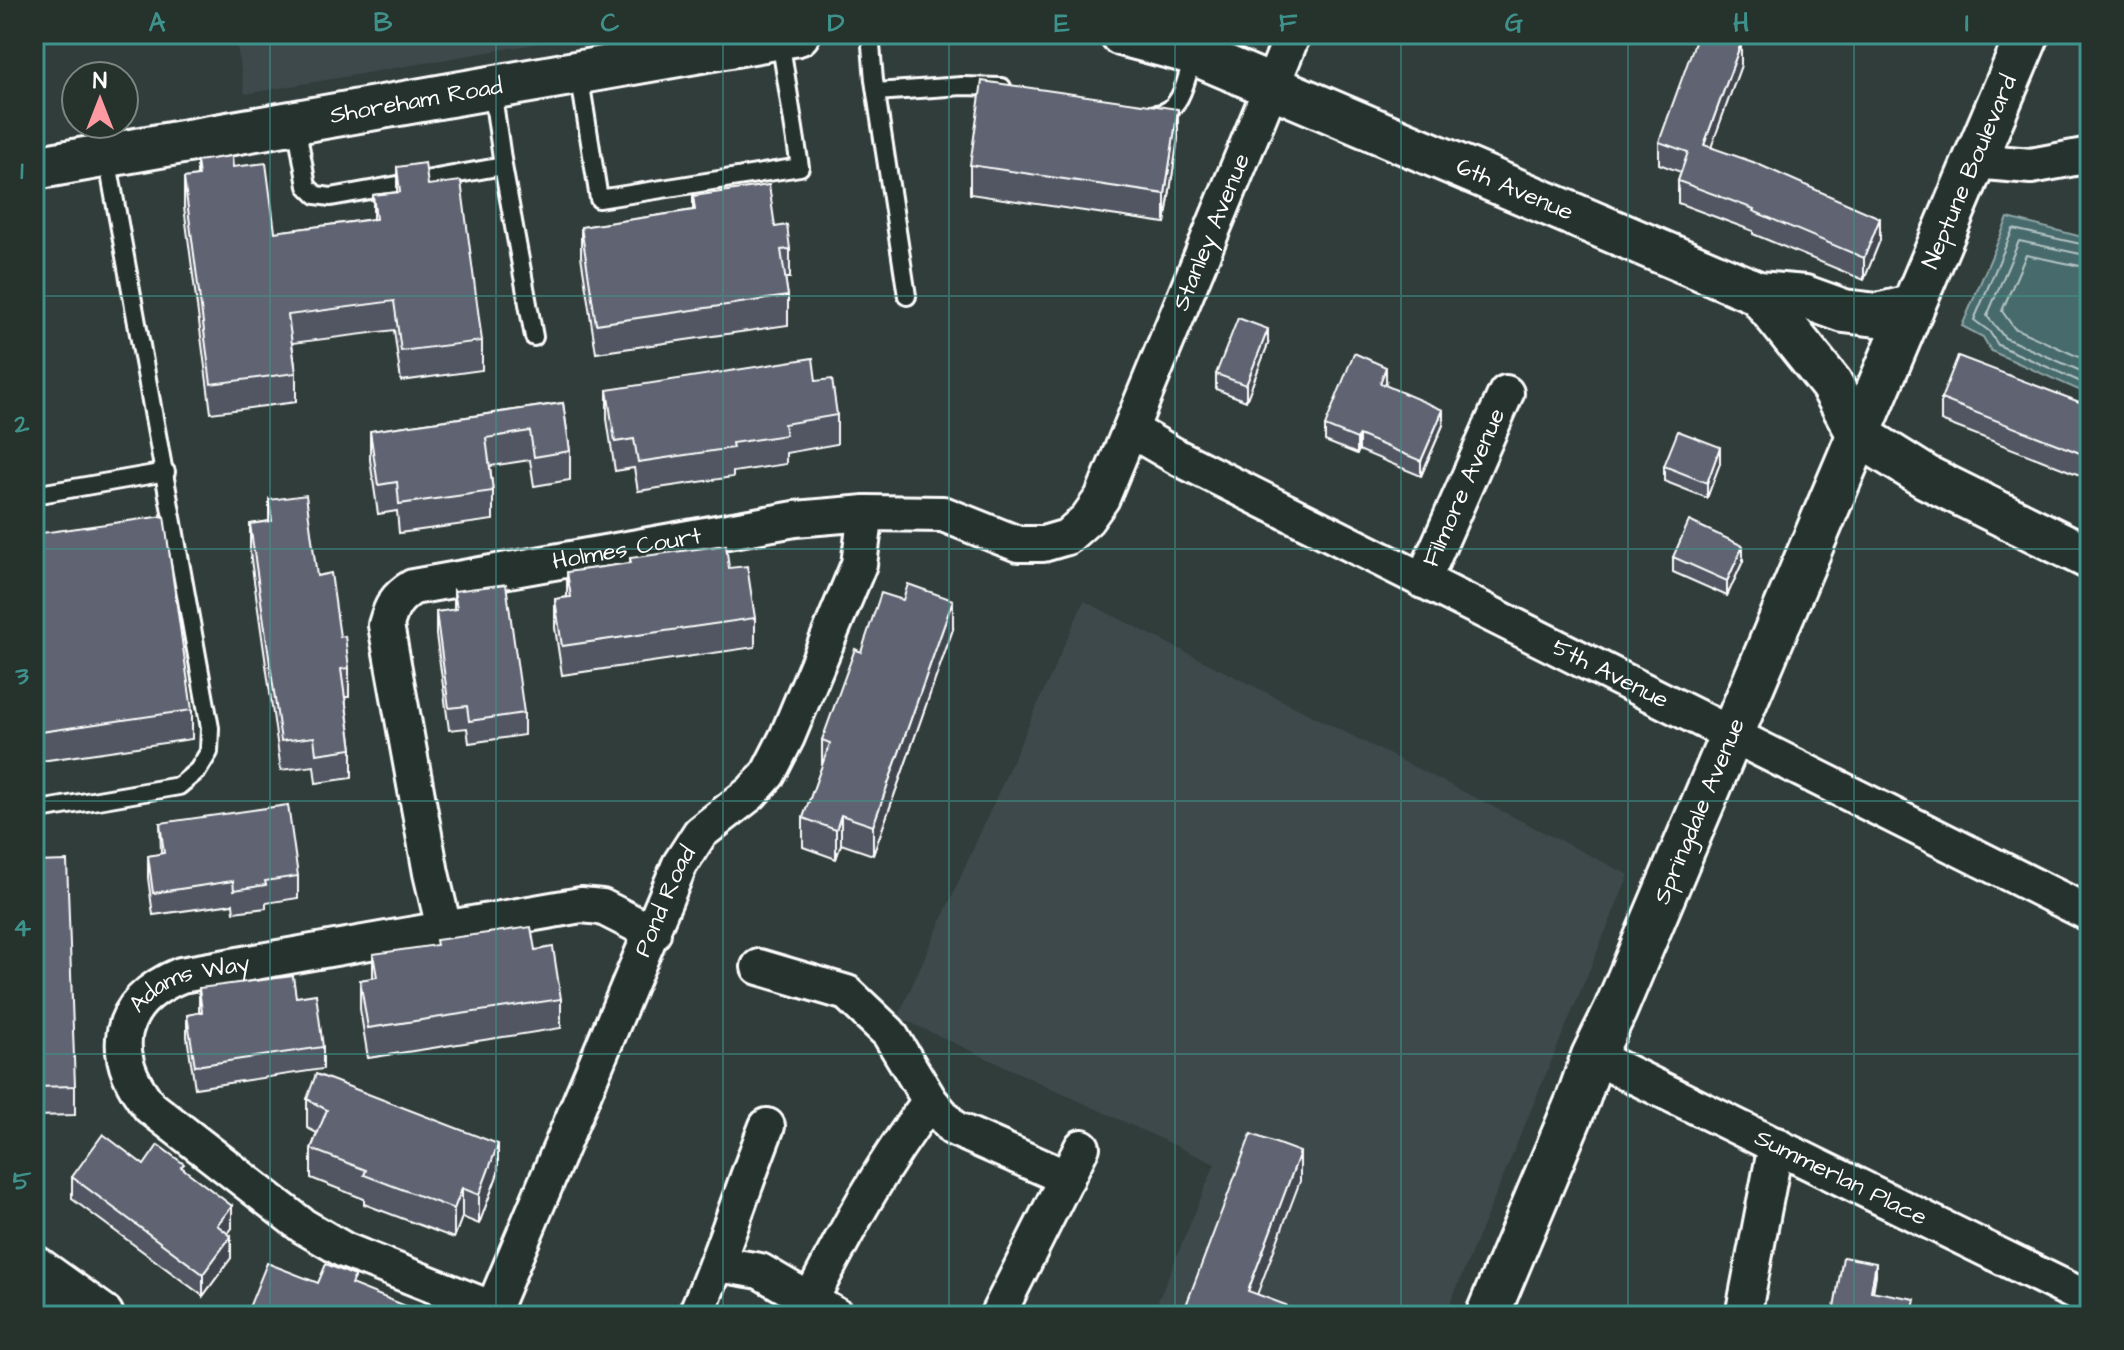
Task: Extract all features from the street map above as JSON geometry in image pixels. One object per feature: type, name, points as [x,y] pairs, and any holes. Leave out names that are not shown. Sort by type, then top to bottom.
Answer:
[{"type":"main road","points":[[34,1268],[85,1311]]},
{"type":"street","points":[[1121,34],[1193,53],[1273,86]]},
{"type":"street","name":"Stanley Avenue","points":[[1131,430],[1293,34]]},
{"type":"street","name":"Neptune Boulevard","points":[[1911,307],[2028,34]]},
{"type":"street","name":"Shoreham Road","points":[[34,166],[789,36]]},
{"type":"street","name":"6th Avenue","points":[[1273,86],[1758,293],[1805,297],[1844,311],[1877,315],[1911,307]]},
{"type":"street","points":[[1974,161],[2031,166],[2090,155]]},
{"type":"street","name":"6th Avenue","points":[[1758,293],[1831,384],[1859,435],[1926,477],[2090,558]]},
{"type":"street","name":"Springdale Avenue","points":[[1487,1316],[1593,1056],[1732,736],[1911,307]]},
{"type":"street","name":"Filmore Avenue","points":[[1423,581],[1506,393]]},
{"type":"street","name":"Holmes Court","points":[[444,928],[431,873],[386,625],[391,607],[400,595],[413,587],[795,519],[866,513],[943,514],[1018,544],[1043,544],[1067,537],[1087,519],[1102,498],[1131,430]]},
{"type":"street","name":"5th Avenue","points":[[1131,430],[1179,458],[2090,914]]},
{"type":"street","name":"Pond Road","points":[[492,1313],[687,850],[700,833],[751,793],[768,774],[787,737],[859,564],[866,513]]},
{"type":"street","name":"Adams Way","points":[[492,1313],[344,1250],[303,1226],[150,1107],[135,1088],[126,1066],[124,1044],[129,1018],[140,999],[161,983],[181,975],[581,905],[602,907],[653,933]]},
{"type":"street","points":[[759,967],[847,993],[889,1033],[930,1101],[953,1128],[1067,1178]]},
{"type":"street","name":"Summerlan Place","points":[[1593,1056],[2090,1300]]},
{"type":"street","points":[[718,1264],[760,1271],[823,1309],[857,1210],[930,1101]]},
{"type":"street","points":[[695,1316],[718,1264],[767,1126]]},
{"type":"street","points":[[1743,1316],[1776,1145]]},
{"type":"street","points":[[997,1316],[1082,1147]]},
{"type":"lane","points":[[870,34],[907,296]]},
{"type":"lane","points":[[579,71],[599,199],[800,167],[789,36]]},
{"type":"lane","points":[[1133,112],[1163,114],[1173,107],[1183,91],[1193,53]]},
{"type":"lane","points":[[876,92],[962,86],[1021,90]]},
{"type":"lane","points":[[492,87],[534,337]]},
{"type":"lane","points":[[296,121],[307,186],[316,195],[331,197],[503,166]]},
{"type":"lane","points":[[34,811],[179,786],[198,770],[209,752],[210,728],[107,155]]},
{"type":"lane","points":[[34,495],[166,472]]},
{"type":"shaded area","points":[[235,34],[592,34],[245,94]]},
{"type":"shaded area","points":[[1084,601],[1629,875],[1445,1316],[1152,1316],[1215,1164],[898,1017]]},
{"type":"water","points":[[2008,218],[2090,239],[2090,395],[1991,351],[1983,337],[1962,326]]},
{"type":"building","points":[[1698,34],[1715,34],[1741,43],[1704,145],[1753,162],[1880,218],[1864,258],[1754,209],[1678,181],[1688,152],[1659,142]]},
{"type":"building","points":[[982,81],[1178,109],[1165,194],[970,165]]},
{"type":"building","points":[[232,156],[233,167],[266,163],[275,232],[376,219],[373,195],[400,192],[397,167],[425,163],[428,185],[461,181],[482,341],[401,351],[394,301],[288,315],[296,373],[211,384],[184,178],[199,176],[197,161]]},
{"type":"building","points":[[769,185],[775,227],[787,225],[790,249],[781,250],[788,296],[596,324],[581,227],[695,210],[693,196]]},
{"type":"building","points":[[1238,318],[1268,329],[1246,385],[1216,374]]},
{"type":"building","points":[[1354,353],[1386,367],[1380,383],[1443,410],[1421,461],[1359,435],[1357,439],[1325,426]]},
{"type":"building","points":[[1958,356],[2090,406],[2087,420],[2090,421],[2090,457],[1941,399]]},
{"type":"building","points":[[813,358],[816,381],[832,379],[837,415],[784,424],[786,435],[732,443],[733,448],[638,462],[634,439],[615,442],[607,390]]},
{"type":"building","points":[[563,403],[570,451],[534,457],[530,431],[486,438],[493,491],[399,504],[397,482],[378,485],[370,431]]},
{"type":"building","points":[[1678,431],[1720,447],[1707,483],[1664,466]]},
{"type":"building","points":[[306,495],[317,576],[331,573],[340,637],[345,636],[349,668],[341,669],[352,749],[316,754],[314,737],[281,741],[250,524],[272,521],[269,500]]},
{"type":"building","points":[[164,516],[192,710],[34,733],[34,534]]},
{"type":"building","points":[[1689,521],[1743,546],[1727,581],[1673,557]]},
{"type":"building","points":[[726,545],[729,568],[747,566],[755,618],[562,646],[555,599],[571,597],[567,572],[631,563],[630,558]]},
{"type":"building","points":[[506,584],[524,713],[469,721],[467,706],[449,708],[436,612],[457,609],[454,591]]},
{"type":"building","points":[[908,584],[953,600],[873,826],[841,815],[836,830],[803,818],[830,743],[822,740],[855,649],[861,652],[881,593],[903,600]]},
{"type":"building","points":[[288,805],[298,876],[234,890],[233,881],[153,893],[148,856],[164,853],[160,823]]},
{"type":"building","points":[[67,861],[75,1086],[34,1087],[34,862]]},
{"type":"building","points":[[531,927],[535,950],[553,947],[561,999],[368,1028],[360,980],[377,977],[373,954],[437,945],[436,940]]},
{"type":"building","points":[[293,976],[296,997],[316,994],[323,1047],[195,1066],[187,1015],[202,1012],[199,988]]},
{"type":"building","points":[[316,1074],[498,1144],[479,1195],[462,1188],[454,1209],[364,1175],[366,1170],[311,1149],[327,1110],[307,1099]]},
{"type":"building","points":[[103,1134],[144,1165],[158,1145],[232,1206],[217,1225],[231,1236],[203,1274],[72,1177]]},
{"type":"building","points":[[1251,1134],[1300,1152],[1248,1291],[1286,1305],[1282,1316],[1182,1316]]},
{"type":"building","points":[[1843,1257],[1876,1263],[1871,1291],[1915,1299],[1912,1316],[1833,1314]]},
{"type":"building","points":[[267,1263],[318,1283],[326,1264],[355,1276],[351,1284],[411,1308],[408,1316],[248,1316]]}]
